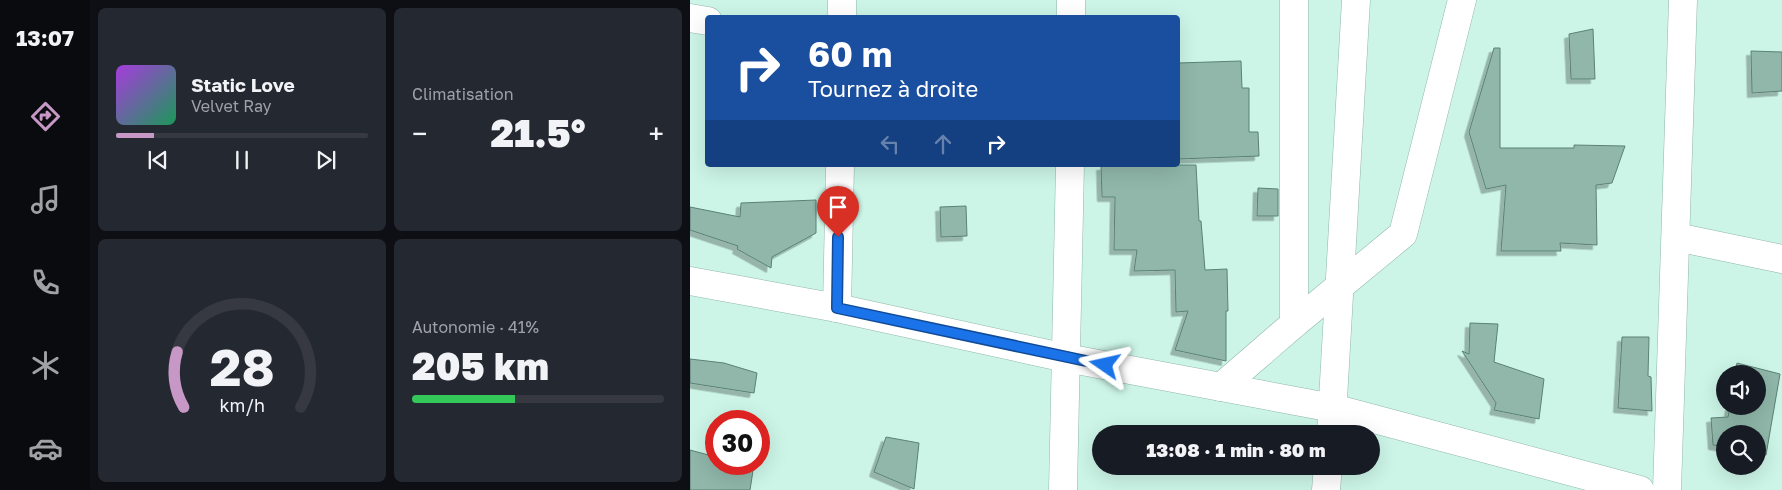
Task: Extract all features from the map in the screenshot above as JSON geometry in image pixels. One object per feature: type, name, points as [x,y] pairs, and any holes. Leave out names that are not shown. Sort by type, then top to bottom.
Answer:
[{"type":"street","points":[[842,0],[842,15]]},
{"type":"street","points":[[1071,0],[1071,15]]},
{"type":"street","points":[[1294,0],[1294,324]]},
{"type":"street","points":[[1332,421],[1356,0]]},
{"type":"street","points":[[1221,387],[1340,285],[1403,234],[1462,0]]},
{"type":"street","points":[[1667,490],[1683,0]]},
{"type":"street","points":[[690,18],[705,20]]},
{"type":"street","points":[[837,308],[840,167]]},
{"type":"street","points":[[1063,490],[1070,167]]},
{"type":"street","points":[[1676,237],[1782,259]]},
{"type":"street","points":[[690,280],[837,308],[1066,358],[1221,387],[1332,421],[1640,490]]},
{"type":"street","points":[[1326,490],[1327,475]]},
{"type":"building","points":[[1593,29],[1595,79],[1571,79],[1569,34]]},
{"type":"building","points":[[1494,48],[1500,48],[1500,148],[1574,148],[1574,145],[1625,146],[1612,183],[1596,185],[1597,245],[1560,243],[1561,251],[1501,251],[1506,185],[1486,189],[1469,132]]},
{"type":"building","points":[[1751,51],[1782,52],[1782,91],[1752,93]]},
{"type":"building","points":[[1241,61],[1242,88],[1249,88],[1249,132],[1258,132],[1259,156],[1180,159],[1180,63]]},
{"type":"building","points":[[1180,165],[1196,165],[1199,221],[1201,221],[1205,270],[1227,269],[1226,361],[1175,350],[1188,311],[1176,312],[1175,270],[1134,271],[1137,250],[1114,250],[1115,197],[1102,197],[1101,167],[1180,167]]},
{"type":"building","points":[[1258,188],[1278,189],[1278,216],[1257,216]]},
{"type":"building","points":[[816,200],[816,233],[772,257],[771,268],[737,249],[738,246],[690,230],[690,207],[740,217],[741,203]]},
{"type":"building","points":[[966,206],[967,236],[941,237],[940,207]]},
{"type":"building","points":[[1470,323],[1498,324],[1494,362],[1544,379],[1539,419],[1494,410],[1496,403],[1462,351],[1469,354]]},
{"type":"building","points":[[1622,337],[1649,337],[1648,376],[1651,377],[1652,411],[1618,408]]},
{"type":"building","points":[[690,359],[724,363],[757,373],[754,393],[690,383]]},
{"type":"building","points":[[1766,370],[1780,374],[1766,455],[1766,425],[1716,425],[1716,446],[1713,445],[1711,418],[1728,417],[1728,415],[1766,415]]},
{"type":"building","points":[[886,437],[919,443],[914,489],[874,472]]},
{"type":"building","points":[[690,450],[705,454],[705,475],[752,475],[750,490],[690,490]]},
{"type":"route","points":[[838,237],[837,308],[1105,365]]}]
